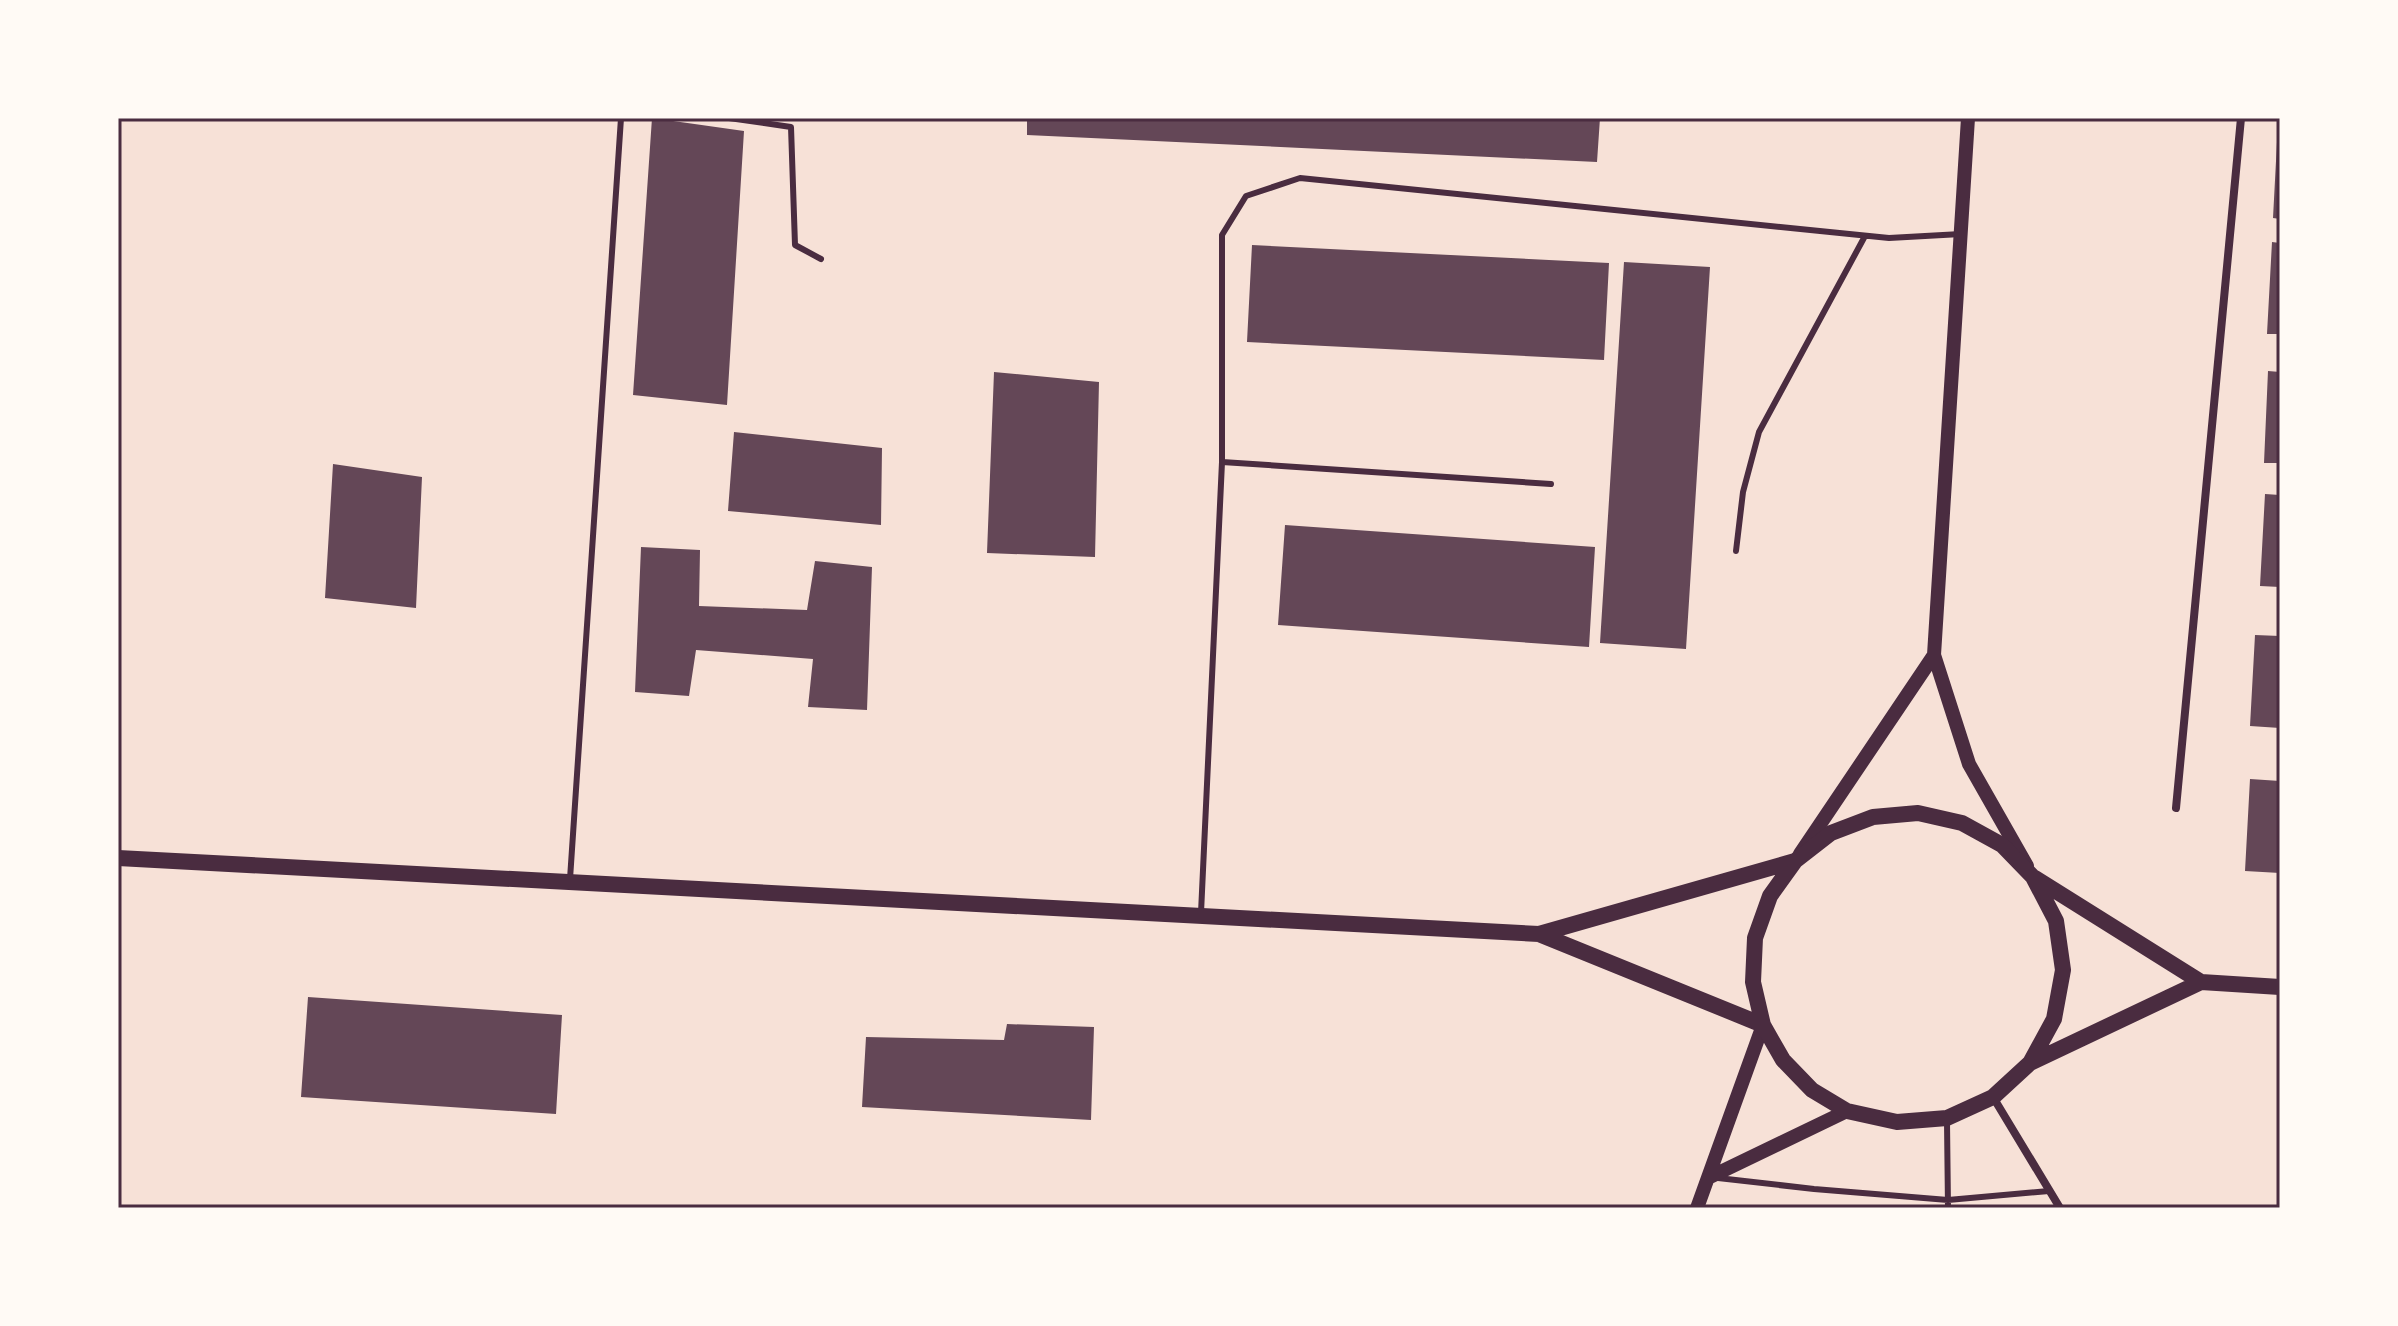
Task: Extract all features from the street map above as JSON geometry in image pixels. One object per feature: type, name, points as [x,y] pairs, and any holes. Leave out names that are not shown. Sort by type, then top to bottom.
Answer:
[{"type":"main road","points":[[2201,982],[2030,1063],[1993,1097],[1947,1118],[1897,1122],[1847,1111],[1812,1090],[1783,1060],[1763,1025],[1753,982],[1755,938],[1770,896],[1795,861],[1831,833],[1873,817],[1918,813],[1962,823],[2002,845],[2033,877],[2201,982],[2280,987]]},
{"type":"main road","points":[[118,858],[1539,934],[1795,861]]},
{"type":"main road","points":[[2030,1063],[2054,1019],[2063,970],[2056,921],[2033,877]]},
{"type":"main road","points":[[1539,934],[1763,1025]]},
{"type":"street","points":[[1968,118],[1934,655],[1969,764],[2033,877]]},
{"type":"street","points":[[2176,808],[2241,118]]},
{"type":"street","points":[[1795,861],[1934,655]]},
{"type":"street","points":[[1697,1208],[1763,1025]]},
{"type":"street","points":[[1993,1097],[2060,1208]]},
{"type":"street","points":[[1710,1177],[1847,1111]]},
{"type":"lane","points":[[570,883],[621,118]]},
{"type":"lane","points":[[729,118],[791,127],[795,245],[821,259]]},
{"type":"lane","points":[[1201,916],[1222,462],[1222,235],[1246,196],[1300,178],[1865,236],[1889,238],[1961,234]]},
{"type":"lane","points":[[1736,551],[1743,492],[1759,432],[1865,236]]},
{"type":"lane","points":[[1222,462],[1551,484]]},
{"type":"lane","points":[[1947,1118],[1948,1204]]},
{"type":"lane","points":[[1710,1177],[1948,1204],[2049,1191]]},
{"type":"building","points":[[652,118],[744,131],[727,405],[633,395]]},
{"type":"building","points":[[1027,118],[1600,118],[1597,162],[1027,135]]},
{"type":"building","points":[[2280,123],[2280,219],[2273,218]]},
{"type":"building","points":[[2272,242],[2280,243],[2280,334],[2267,334]]},
{"type":"building","points":[[1252,245],[1609,263],[1604,360],[1247,342]]},
{"type":"building","points":[[1624,262],[1710,267],[1686,649],[1600,643]]},
{"type":"building","points":[[2268,371],[2280,372],[2280,463],[2264,463]]},
{"type":"building","points":[[994,372],[1099,382],[1095,557],[987,553]]},
{"type":"building","points":[[734,432],[882,448],[881,525],[728,511]]},
{"type":"building","points":[[333,464],[422,477],[416,608],[325,598]]},
{"type":"building","points":[[2265,494],[2280,495],[2280,587],[2260,586]]},
{"type":"building","points":[[1285,525],[1595,547],[1589,647],[1278,625]]},
{"type":"building","points":[[641,547],[700,550],[699,606],[807,610],[815,561],[872,567],[867,710],[808,707],[813,659],[696,650],[689,696],[635,692]]},
{"type":"building","points":[[2255,635],[2280,636],[2280,728],[2250,726]]},
{"type":"building","points":[[2250,779],[2280,781],[2280,873],[2245,871]]},
{"type":"building","points":[[308,997],[562,1015],[556,1114],[301,1097]]},
{"type":"building","points":[[1007,1024],[1094,1027],[1091,1120],[862,1107],[866,1037],[1004,1040]]}]
